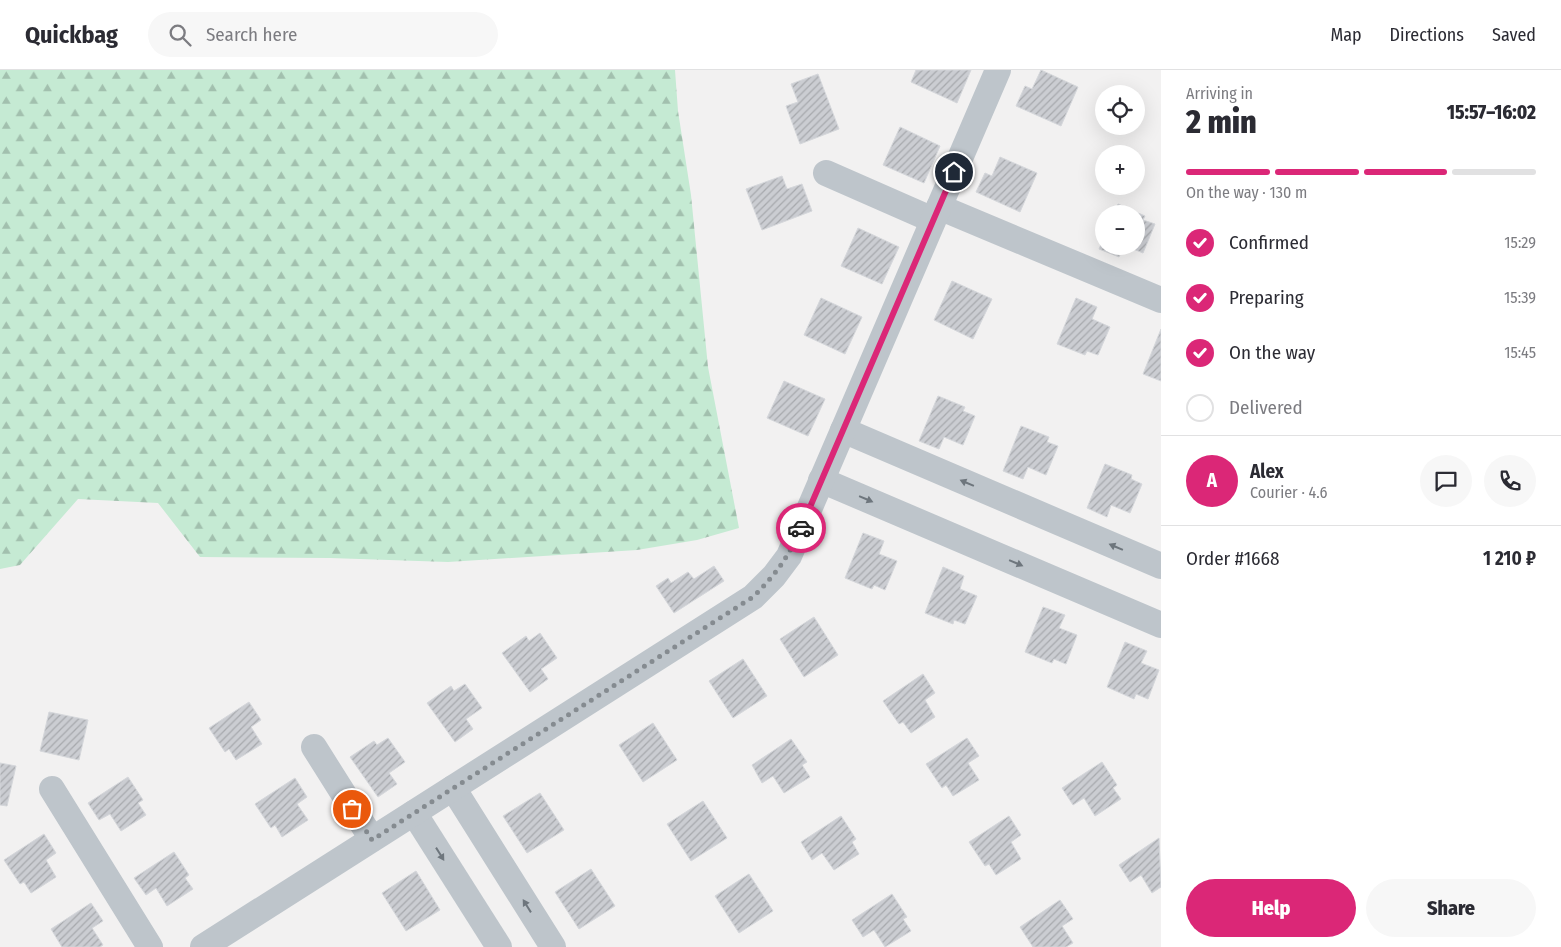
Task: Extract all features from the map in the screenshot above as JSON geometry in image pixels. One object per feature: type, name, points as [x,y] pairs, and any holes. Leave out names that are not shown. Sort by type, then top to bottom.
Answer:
[{"type":"street","points":[[209,945],[753,597],[774,576],[789,556],[998,70]]},
{"type":"street","points":[[826,173],[936,213],[1161,300]]},
{"type":"street","points":[[843,430],[1161,566]]},
{"type":"street","points":[[822,480],[1161,625]]},
{"type":"street","points":[[314,747],[372,840]]},
{"type":"street","points":[[452,788],[553,947]]},
{"type":"street","points":[[52,789],[150,947]]},
{"type":"street","points":[[414,813],[499,947]]},
{"type":"green space","points":[[0,70],[675,70],[678,111],[691,195],[708,367],[739,528],[697,540],[637,550],[448,562],[330,558],[200,557],[158,503],[78,499],[20,565],[0,569]]},
{"type":"building","points":[[916,70],[971,70],[957,103],[911,82]]},
{"type":"building","points":[[1041,70],[1078,87],[1061,126],[1016,106],[1025,86],[1032,89]]},
{"type":"building","points":[[818,74],[839,129],[800,144],[786,106],[798,102],[791,84]]},
{"type":"building","points":[[900,127],[940,146],[924,183],[883,165]]},
{"type":"building","points":[[1000,157],[1037,173],[1020,212],[976,192],[985,173],[992,176]]},
{"type":"building","points":[[782,176],[787,189],[802,184],[812,211],[762,230],[746,189]]},
{"type":"building","points":[[1145,221],[1155,224],[1145,248]]},
{"type":"building","points":[[858,228],[899,247],[882,284],[841,266]]},
{"type":"building","points":[[952,281],[992,299],[973,339],[934,320]]},
{"type":"building","points":[[821,298],[862,317],[845,354],[804,335]]},
{"type":"building","points":[[1076,298],[1097,307],[1092,319],[1110,327],[1098,355],[1087,351],[1085,355],[1057,344]]},
{"type":"building","points":[[1161,329],[1161,381],[1143,374]]},
{"type":"building","points":[[784,381],[825,399],[808,436],[767,418]]},
{"type":"building","points":[[938,396],[965,407],[963,411],[975,416],[963,445],[944,437],[939,449],[919,441]]},
{"type":"building","points":[[1021,426],[1049,437],[1047,442],[1058,446],[1046,475],[1028,467],[1023,479],[1003,471]]},
{"type":"building","points":[[1105,464],[1132,475],[1131,479],[1142,484],[1130,513],[1111,505],[1107,517],[1087,508]]},
{"type":"building","points":[[863,533],[884,541],[879,554],[897,561],[885,590],[874,585],[872,589],[845,578]]},
{"type":"building","points":[[714,566],[724,581],[674,613],[656,586],[668,578],[671,583],[688,572],[694,579]]},
{"type":"building","points":[[943,567],[964,576],[960,589],[977,596],[965,624],[954,620],[953,624],[925,613]]},
{"type":"building","points":[[1043,607],[1065,615],[1059,628],[1077,635],[1066,664],[1054,659],[1052,663],[1025,652]]},
{"type":"building","points":[[814,617],[838,655],[804,677],[780,639]]},
{"type":"building","points":[[540,633],[557,658],[541,669],[548,679],[530,692],[502,653],[526,636],[529,641]]},
{"type":"building","points":[[1125,642],[1147,651],[1141,663],[1159,670],[1148,699],[1136,694],[1134,699],[1107,687]]},
{"type":"building","points":[[743,659],[767,696],[733,718],[709,681]]},
{"type":"building","points":[[923,674],[935,693],[925,700],[935,717],[911,733],[903,722],[899,724],[883,701]]},
{"type":"building","points":[[465,684],[482,708],[466,719],[473,729],[455,742],[427,703],[451,686],[454,691]]},
{"type":"building","points":[[249,702],[261,720],[251,727],[262,744],[236,760],[229,749],[225,752],[209,728]]},
{"type":"building","points":[[49,712],[88,720],[79,760],[40,751]]},
{"type":"building","points":[[653,723],[677,760],[643,782],[619,745]]},
{"type":"building","points":[[388,738],[405,762],[389,773],[397,784],[378,797],[350,757],[374,741],[377,745]]},
{"type":"building","points":[[967,738],[979,756],[968,763],[979,780],[953,796],[946,785],[942,788],[926,764]]},
{"type":"building","points":[[791,739],[807,762],[802,765],[810,777],[784,793],[773,776],[762,783],[752,765]]},
{"type":"building","points":[[1102,762],[1117,785],[1113,788],[1121,799],[1095,816],[1084,798],[1073,805],[1062,788]]},
{"type":"building","points":[[0,763],[16,766],[7,806],[0,805]]},
{"type":"building","points":[[128,777],[143,800],[138,803],[146,815],[121,831],[110,814],[99,820],[88,803]]},
{"type":"building","points":[[295,778],[307,797],[297,804],[308,820],[282,837],[275,825],[271,828],[255,804]]},
{"type":"building","points":[[540,793],[564,830],[527,853],[503,816]]},
{"type":"building","points":[[703,801],[727,838],[691,861],[667,824]]},
{"type":"building","points":[[841,816],[856,839],[852,842],[859,854],[834,870],[822,853],[812,860],[801,842]]},
{"type":"building","points":[[1009,816],[1021,835],[1011,842],[1021,859],[996,875],[989,864],[985,866],[969,842]]},
{"type":"building","points":[[44,834],[56,853],[46,860],[56,877],[31,893],[24,882],[20,884],[4,860]]},
{"type":"building","points":[[1159,838],[1161,887],[1152,893],[1141,875],[1130,882],[1119,865]]},
{"type":"building","points":[[174,852],[189,875],[185,878],[193,889],[167,906],[156,888],[146,895],[134,878]]},
{"type":"building","points":[[591,869],[615,906],[579,929],[555,892]]},
{"type":"building","points":[[416,871],[440,910],[406,931],[382,893]]},
{"type":"building","points":[[749,874],[773,911],[739,933],[715,896]]},
{"type":"building","points":[[892,894],[907,917],[903,919],[911,931],[885,947],[874,930],[863,937],[852,920]]},
{"type":"building","points":[[1060,900],[1073,919],[1062,926],[1073,943],[1066,947],[1033,947],[1020,927]]},
{"type":"building","points":[[91,903],[103,921],[92,928],[103,945],[100,947],[62,947],[51,929]]},
{"type":"way so far","points":[[352,809],[372,840],[753,597],[774,576],[789,556],[801,528]]},
{"type":"route","points":[[801,528],[954,172]]}]
